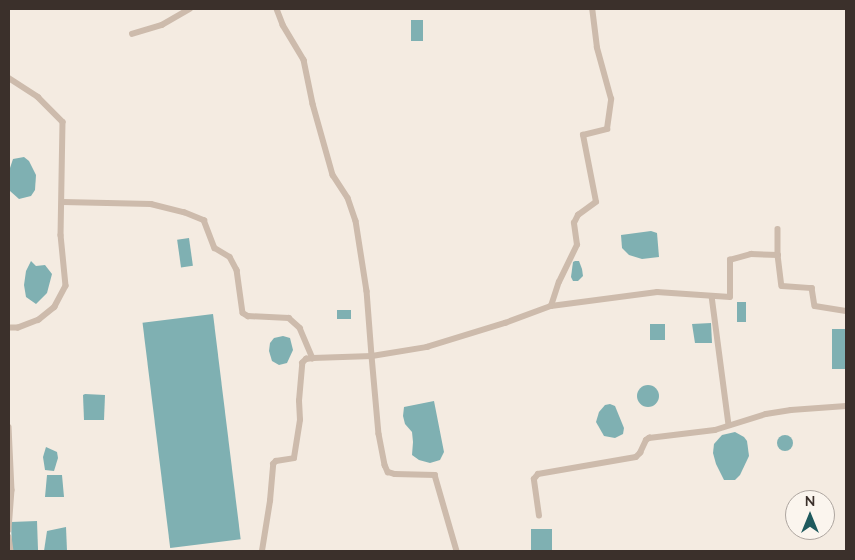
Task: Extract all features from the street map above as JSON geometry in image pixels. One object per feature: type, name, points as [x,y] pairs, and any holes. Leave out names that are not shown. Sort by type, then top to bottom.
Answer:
[{"type":"street","points":[[132,34],[162,25],[190,9]]},
{"type":"street","points":[[277,9],[283,25],[304,60],[313,104],[333,175],[348,198],[356,221],[367,291],[379,434],[385,465],[388,472],[395,474],[435,475],[457,551]]},
{"type":"street","points":[[551,306],[559,282],[577,245],[574,223],[578,215],[596,202],[583,135],[608,129],[610,99],[597,48],[592,9]]},
{"type":"street","points":[[9,78],[38,97],[63,122],[61,235],[66,286],[55,307],[39,320],[18,328],[9,328]]},
{"type":"street","points":[[63,202],[151,204],[176,209],[204,220],[215,248],[230,257],[237,270],[243,313],[248,316],[289,318],[300,328],[313,358]]},
{"type":"street","points":[[778,229],[778,255],[782,286],[812,288],[815,306],[846,311]]},
{"type":"street","points":[[262,551],[270,501],[273,464],[276,461],[294,458],[300,420],[300,369],[306,359],[372,356],[427,347],[505,323],[551,306],[657,292],[727,297],[732,294],[730,262],[732,258],[751,254],[778,255]]},
{"type":"street","points":[[712,296],[729,425]]},
{"type":"street","points":[[539,516],[534,479],[538,474],[626,459],[640,453],[646,440],[649,438],[715,430],[766,414],[846,406]]},
{"type":"street","points":[[9,427],[12,490],[9,530]]},
{"type":"street","points":[[9,537],[11,551]]},
{"type":"water","points":[[411,20],[423,20],[423,41],[411,41]]},
{"type":"water","points":[[24,157],[29,161],[36,175],[35,190],[31,196],[19,199],[10,191],[9,171],[13,159]]},
{"type":"water","points":[[651,231],[657,233],[659,257],[642,259],[629,255],[622,248],[621,235]]},
{"type":"water","points":[[189,238],[193,266],[181,267],[177,240]]},
{"type":"water","points":[[31,261],[36,266],[45,265],[52,274],[47,293],[36,304],[26,297],[24,285],[26,271]]},
{"type":"water","points":[[579,261],[582,269],[583,276],[578,281],[573,281],[571,277],[573,262]]},
{"type":"water","points":[[737,302],[746,302],[746,322],[737,322]]},
{"type":"water","points":[[337,310],[351,310],[351,319],[337,319]]},
{"type":"water","points":[[213,314],[241,539],[170,548],[143,323]]},
{"type":"water","points":[[711,323],[712,343],[695,343],[692,324]]},
{"type":"water","points":[[650,324],[665,324],[665,340],[650,340]]},
{"type":"water","points":[[832,329],[846,329],[846,369],[832,369]]},
{"type":"water","points":[[283,336],[290,338],[293,350],[287,363],[279,365],[272,361],[269,351],[270,343],[274,338]]},
{"type":"water","points":[[648,385],[658,392],[659,396],[652,406],[648,407],[638,400],[637,396],[644,386]]},
{"type":"water","points":[[83,395],[105,395],[104,420],[84,420]]},
{"type":"water","points":[[434,401],[444,452],[440,460],[430,463],[419,460],[412,455],[412,432],[405,424],[403,416],[404,407]]},
{"type":"water","points":[[605,405],[615,406],[624,428],[623,434],[615,438],[604,436],[596,422],[599,412]]},
{"type":"water","points":[[735,432],[747,441],[749,456],[740,475],[735,480],[724,480],[716,464],[713,453],[714,444],[722,435]]},
{"type":"water","points":[[785,435],[791,437],[793,443],[791,449],[785,451],[779,449],[777,443],[779,437]]},
{"type":"water","points":[[46,447],[57,452],[58,458],[54,471],[45,470],[43,457]]},
{"type":"water","points":[[47,475],[62,475],[64,497],[45,497]]},
{"type":"water","points":[[37,521],[38,551],[12,551],[11,522]]},
{"type":"water","points":[[66,527],[67,551],[44,551],[47,531]]},
{"type":"water","points":[[531,529],[552,529],[552,551],[531,551]]}]
